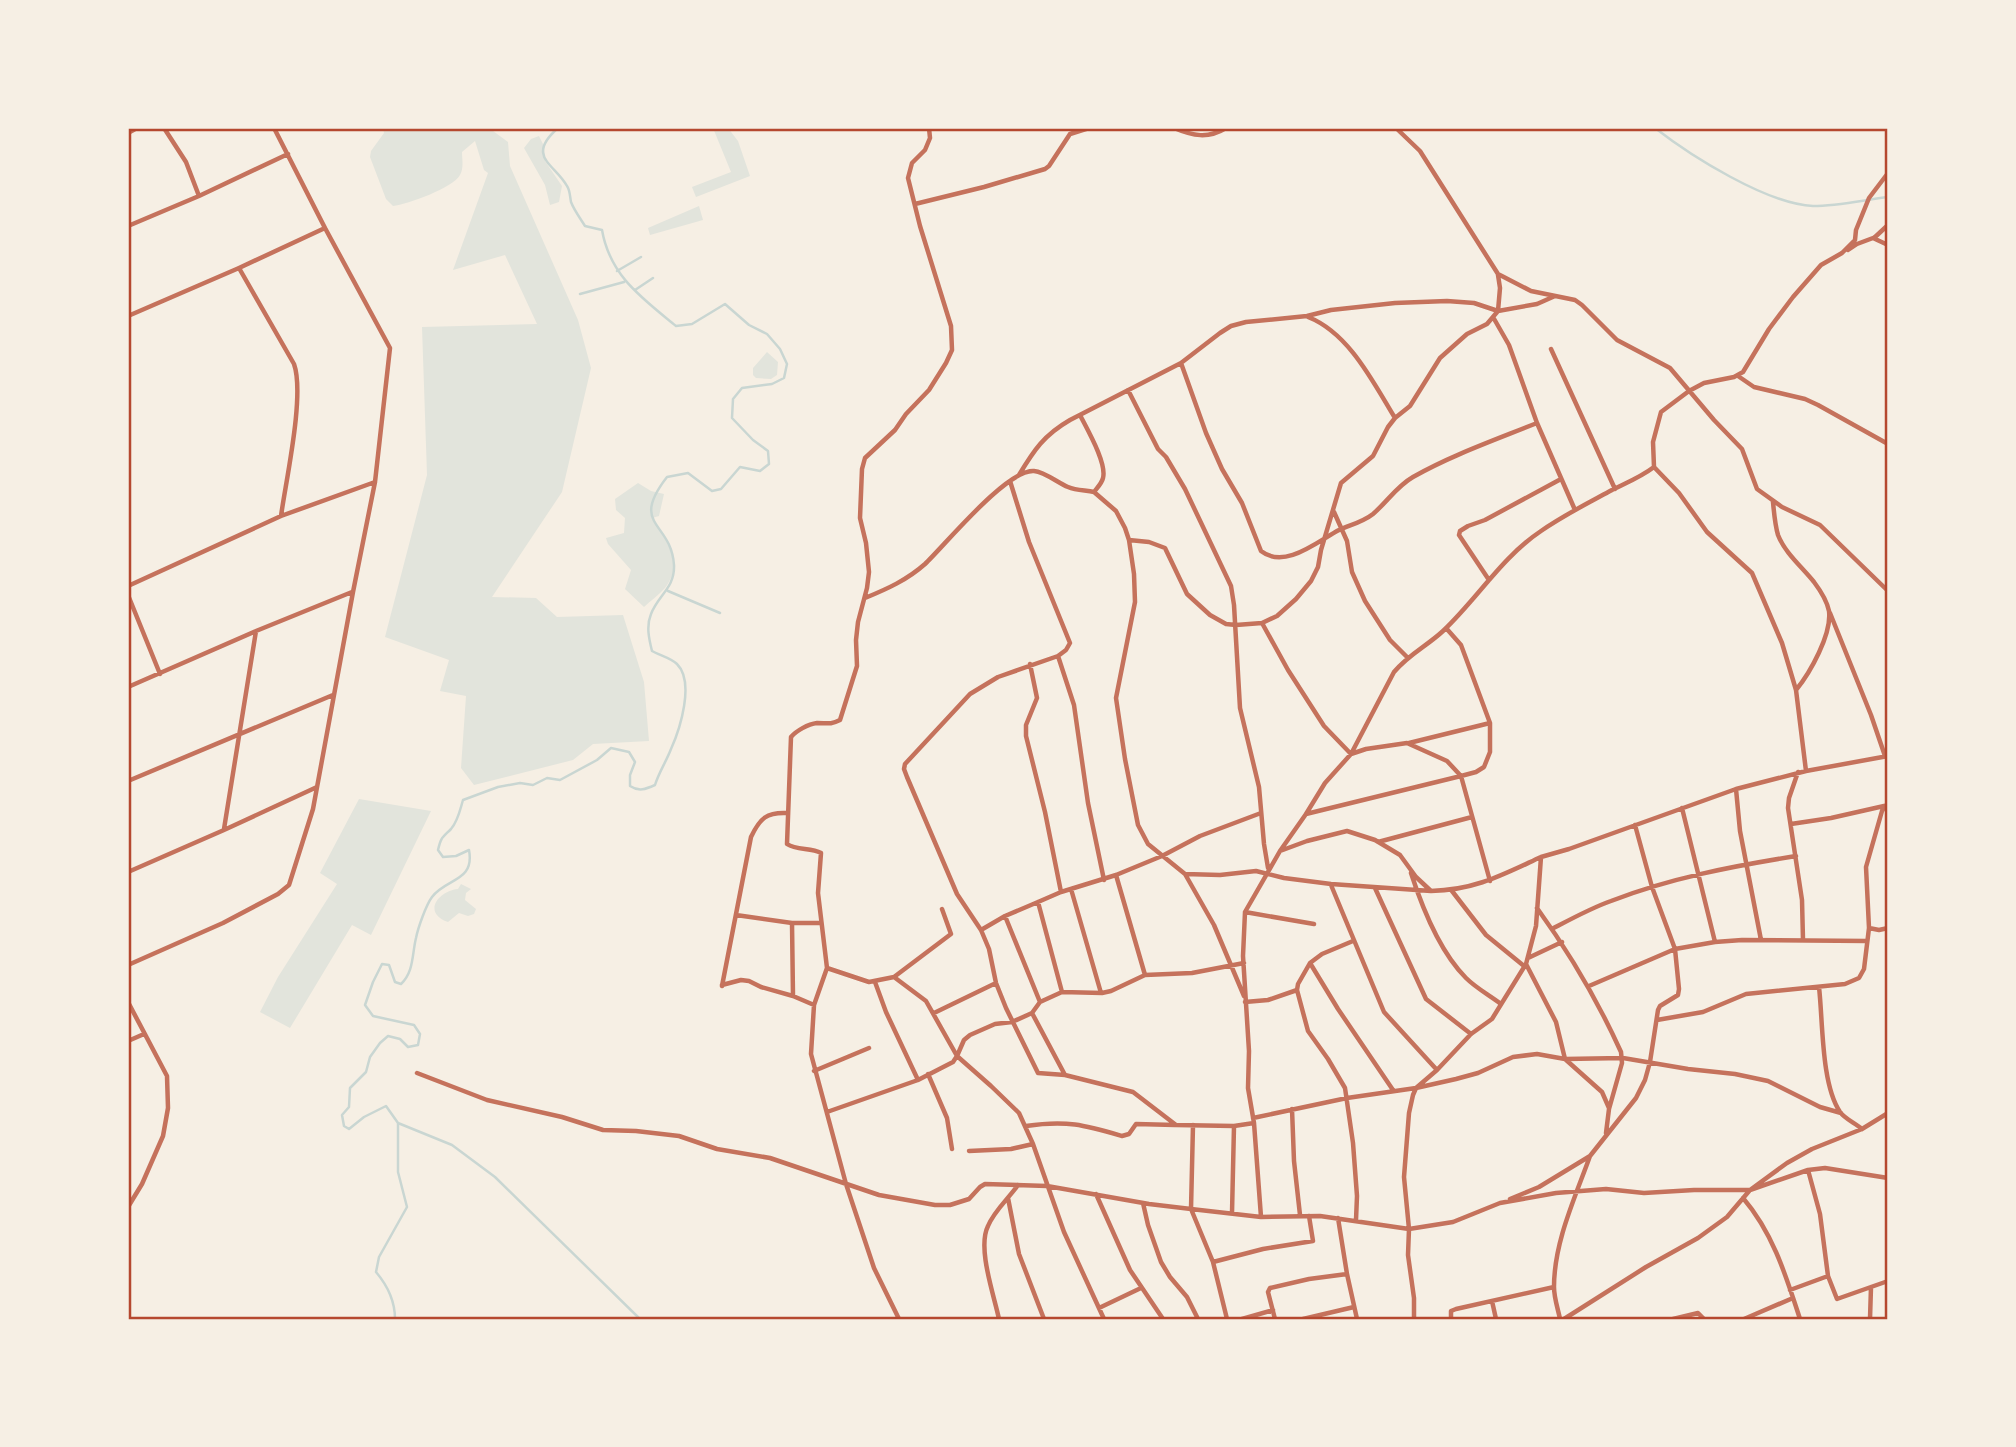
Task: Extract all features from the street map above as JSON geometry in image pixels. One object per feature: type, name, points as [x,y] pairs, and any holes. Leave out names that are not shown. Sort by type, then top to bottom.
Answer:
[{"type":"street","points":[[128,132],[137,128]]},
{"type":"street","points":[[164,128],[186,162],[199,196]]},
{"type":"street","points":[[128,965],[223,923],[285,889],[292,879],[313,809],[375,482],[390,348],[274,128]]},
{"type":"street","points":[[899,1319],[874,1268],[846,1184],[811,1054],[814,1005],[827,968],[818,893],[820,852],[787,844],[791,737],[816,723],[830,725],[840,720],[857,666],[856,640],[869,572],[860,518],[865,458],[895,430],[929,390],[952,350],[951,326],[919,226],[908,178],[912,163],[925,149],[930,138],[929,128]]},
{"type":"street","points":[[915,204],[1045,169],[1070,134],[1089,128]]},
{"type":"street","points":[[1174,128],[1191,135],[1206,135],[1226,128]]},
{"type":"street","points":[[1129,540],[1149,542],[1165,548],[1189,597],[1210,615],[1226,624],[1262,623],[1277,616],[1296,599],[1311,581],[1318,567],[1341,483],[1373,456],[1395,418],[1410,406],[1440,358],[1460,339],[1487,324],[1498,312],[1498,274],[1420,151],[1396,128]]},
{"type":"street","points":[[128,226],[288,154]]},
{"type":"street","points":[[1842,253],[1855,240],[1856,230],[1869,198],[1888,173]]},
{"type":"street","points":[[1806,771],[1796,690],[1782,643],[1752,573],[1707,532],[1679,493],[1654,467],[1653,442],[1661,412],[1704,383],[1738,376],[1746,368],[1769,329],[1821,265],[1857,244],[1873,239],[1888,225]]},
{"type":"street","points":[[128,316],[325,228]]},
{"type":"street","points":[[1873,239],[1888,245]]},
{"type":"street","points":[[239,268],[298,374],[294,427],[281,516]]},
{"type":"street","points":[[1498,274],[1531,290],[1571,299],[1582,305],[1617,340],[1671,368],[1742,449],[1757,489],[1773,502],[1820,525],[1888,591]]},
{"type":"street","points":[[1019,475],[1046,435],[1181,363],[1231,326],[1395,303],[1474,303],[1498,312],[1537,304],[1556,296]]},
{"type":"street","points":[[1307,316],[1321,322],[1349,348],[1395,418]]},
{"type":"street","points":[[1493,317],[1509,345],[1537,423],[1575,510]]},
{"type":"street","points":[[1551,349],[1615,489]]},
{"type":"street","points":[[1181,363],[1206,433],[1222,469],[1242,503],[1261,551],[1265,555],[1278,558],[1308,549],[1372,515],[1411,478],[1461,453],[1537,423]]},
{"type":"street","points":[[1738,376],[1754,387],[1811,402],[1888,444]]},
{"type":"street","points":[[1128,390],[1158,449],[1179,477],[1229,580],[1236,625],[1240,708],[1259,787],[1267,871]]},
{"type":"street","points":[[1080,415],[1095,445],[1103,471],[1103,479],[1094,492]]},
{"type":"street","points":[[1261,1217],[1248,1088],[1245,912],[1267,871],[1325,783],[1351,754],[1394,673],[1407,657],[1446,628],[1520,547],[1575,510],[1642,477],[1654,467]]},
{"type":"street","points":[[864,598],[892,587],[915,572],[972,513],[1019,475],[1036,471],[1071,489],[1094,492],[1116,511],[1129,540],[1134,574],[1135,602],[1116,698],[1138,825],[1148,844],[1185,874],[1214,925],[1245,1000]]},
{"type":"street","points":[[1489,580],[1459,536],[1460,531],[1561,479]]},
{"type":"street","points":[[1010,481],[1029,542],[1070,639],[1066,650],[1058,656],[1030,664],[983,684],[970,694],[904,766],[957,894],[981,930],[989,949],[996,984],[1012,1023],[1038,1073],[1065,1075],[1133,1091],[1175,1125]]},
{"type":"street","points":[[128,586],[281,516],[375,482]]},
{"type":"street","points":[[1185,874],[1220,875],[1267,871],[1284,878],[1331,884],[1452,891],[1490,881],[1541,857],[1736,789],[1798,772],[1886,756],[1822,593],[1782,541],[1776,525],[1773,502]]},
{"type":"street","points":[[1334,512],[1347,541],[1352,572],[1365,601],[1385,632],[1407,657]]},
{"type":"street","points":[[128,687],[353,592]]},
{"type":"street","points":[[128,595],[160,674]]},
{"type":"street","points":[[1796,690],[1815,664],[1822,646],[1829,611]]},
{"type":"street","points":[[1262,623],[1324,726],[1351,754]]},
{"type":"street","points":[[1306,814],[1461,776],[1484,767],[1490,752],[1490,723],[1461,645],[1446,628]]},
{"type":"street","points":[[224,830],[256,631]]},
{"type":"street","points":[[1058,656],[1073,705],[1088,803],[1104,880]]},
{"type":"street","points":[[1030,664],[1037,698],[1026,725],[1026,736],[1061,892]]},
{"type":"street","points":[[128,781],[333,695]]},
{"type":"street","points":[[1351,754],[1490,723]]},
{"type":"street","points":[[1407,743],[1447,761],[1461,776],[1490,881]]},
{"type":"street","points":[[1798,772],[1788,808],[1802,900],[1803,940]]},
{"type":"street","points":[[128,872],[317,787]]},
{"type":"street","points":[[1736,789],[1746,864],[1761,940]]},
{"type":"street","points":[[1791,824],[1886,805]]},
{"type":"street","points":[[1657,1020],[1703,1012],[1746,994],[1819,988],[1845,984],[1859,978],[1864,969],[1869,928],[1866,867],[1875,830],[1886,805]]},
{"type":"street","points":[[1682,808],[1715,942]]},
{"type":"street","points":[[788,813],[770,814],[761,820],[751,836],[722,986],[741,980],[814,1005]]},
{"type":"street","points":[[981,930],[1005,916],[1061,892],[1116,876],[1217,829],[1261,813]]},
{"type":"street","points":[[1377,842],[1472,817]]},
{"type":"street","points":[[1635,825],[1652,887],[1675,950],[1679,989],[1678,995],[1658,1010],[1645,1080],[1636,1098],[1590,1156],[1564,1224],[1554,1287],[1562,1319],[1646,1266],[1698,1238],[1727,1217],[1750,1190],[1787,1163],[1812,1149],[1862,1129],[1888,1113]]},
{"type":"street","points":[[1279,852],[1307,841],[1347,831],[1377,842],[1400,855],[1416,877],[1432,891]]},
{"type":"street","points":[[1552,929],[1608,902],[1652,887],[1746,864],[1796,856]]},
{"type":"street","points":[[1414,1319],[1404,1177],[1409,1113],[1416,1087],[1437,1070],[1471,1034],[1492,1019],[1526,963],[1536,926],[1541,857]]},
{"type":"street","points":[[1409,867],[1416,891],[1456,968],[1501,1004]]},
{"type":"street","points":[[1116,876],[1145,975]]},
{"type":"street","points":[[1331,884],[1384,1012],[1437,1070]]},
{"type":"street","points":[[1375,888],[1426,999],[1471,1034]]},
{"type":"street","points":[[1071,889],[1102,993]]},
{"type":"street","points":[[1452,891],[1486,934],[1526,963],[1556,1022],[1565,1059],[1602,1092],[1609,1109]]},
{"type":"street","points":[[1038,902],[1062,992]]},
{"type":"street","points":[[1537,907],[1589,986],[1623,1058],[1609,1109],[1605,1136]]},
{"type":"street","points":[[827,968],[860,980],[875,982],[894,976],[951,934],[942,909]]},
{"type":"street","points":[[1245,912],[1314,924]]},
{"type":"street","points":[[736,915],[792,923],[821,923]]},
{"type":"street","points":[[1005,916],[1040,1002]]},
{"type":"street","points":[[792,923],[793,996]]},
{"type":"street","points":[[1869,928],[1888,928]]},
{"type":"street","points":[[1353,941],[1310,962],[1297,990],[1308,1031],[1345,1088],[1353,1143],[1356,1220]]},
{"type":"street","points":[[1589,986],[1675,950],[1715,942],[1867,941]]},
{"type":"street","points":[[1526,963],[1562,943]]},
{"type":"street","points":[[1310,962],[1393,1090]]},
{"type":"street","points":[[827,1112],[918,1080],[953,1062],[964,1040],[970,1035],[995,1024],[1012,1023],[1032,1013],[1040,1002],[1062,992],[1102,993],[1145,975],[1192,973],[1244,963]]},
{"type":"street","points":[[894,976],[926,1001],[957,1056],[1019,1113],[1033,1144],[1064,1232],[1104,1319]]},
{"type":"street","points":[[875,982],[918,1080]]},
{"type":"street","points":[[934,1013],[996,984]]},
{"type":"street","points":[[1819,988],[1828,1078],[1841,1113]]},
{"type":"street","points":[[1245,1000],[1268,1000],[1297,990]]},
{"type":"street","points":[[128,1002],[167,1076],[168,1108],[163,1136],[142,1184],[128,1207]]},
{"type":"street","points":[[1032,1013],[1065,1075]]},
{"type":"street","points":[[128,1041],[144,1034]]},
{"type":"street","points":[[814,1071],[869,1048]]},
{"type":"street","points":[[1026,1126],[1051,1122],[1083,1124],[1122,1136],[1129,1134],[1136,1124],[1234,1126],[1292,1109],[1478,1073],[1513,1057],[1537,1054],[1565,1059],[1623,1058],[1768,1081],[1820,1107],[1841,1113],[1862,1129]]},
{"type":"street","points":[[417,1073],[487,1100],[562,1117],[603,1130],[679,1136],[718,1149],[770,1158],[879,1195],[935,1205],[965,1201],[982,1185],[1047,1186],[1191,1209],[1261,1217],[1300,1215],[1338,1218],[1409,1229],[1453,1222],[1539,1187],[1590,1156]]},
{"type":"street","points":[[928,1074],[947,1118],[952,1149]]},
{"type":"street","points":[[1292,1109],[1300,1215]]},
{"type":"street","points":[[1193,1125],[1191,1209],[1213,1262],[1227,1319]]},
{"type":"street","points":[[1232,1213],[1234,1126]]},
{"type":"street","points":[[969,1151],[1011,1149],[1033,1144]]},
{"type":"street","points":[[1500,1203],[1556,1193],[1606,1189],[1644,1193],[1694,1189],[1750,1190],[1808,1170],[1825,1168],[1888,1178]]},
{"type":"street","points":[[1808,1170],[1820,1214],[1828,1276],[1837,1299],[1888,1281]]},
{"type":"street","points":[[999,1319],[988,1271],[985,1235],[988,1225],[1018,1185]]},
{"type":"street","points":[[1096,1194],[1120,1249],[1141,1288],[1163,1319]]},
{"type":"street","points":[[1008,1198],[1019,1254],[1044,1319]]},
{"type":"street","points":[[1743,1198],[1760,1219],[1775,1248],[1800,1319]]},
{"type":"street","points":[[1143,1203],[1161,1262],[1187,1297],[1198,1319]]},
{"type":"street","points":[[1213,1262],[1263,1249],[1313,1241],[1309,1216]]},
{"type":"street","points":[[1338,1218],[1357,1319]]},
{"type":"street","points":[[1275,1319],[1268,1292],[1270,1288],[1347,1274]]},
{"type":"street","points":[[1790,1290],[1828,1276]]},
{"type":"street","points":[[1451,1319],[1451,1311],[1554,1287]]},
{"type":"street","points":[[1870,1319],[1871,1287]]},
{"type":"street","points":[[1099,1308],[1141,1288]]},
{"type":"street","points":[[1745,1319],[1793,1298]]},
{"type":"street","points":[[1492,1301],[1496,1319]]},
{"type":"street","points":[[1303,1319],[1354,1307]]},
{"type":"street","points":[[1242,1319],[1273,1310]]},
{"type":"street","points":[[1673,1319],[1699,1312],[1704,1319]]},
{"type":"shaded area","points":[[383,128],[489,128],[508,142],[510,166],[578,320],[591,368],[562,492],[492,597],[536,598],[557,617],[623,615],[644,682],[649,741],[593,744],[573,760],[474,785],[461,768],[466,696],[440,691],[449,660],[385,637],[427,475],[422,327],[537,324],[505,255],[453,270],[488,173],[484,170],[475,141],[462,152],[462,169],[456,180],[430,195],[393,206],[386,199],[370,157],[371,151],[384,133]]},
{"type":"shaded area","points":[[713,128],[728,128],[738,141],[750,176],[696,197],[692,187],[731,172]]},
{"type":"shaded area","points":[[539,136],[544,146],[545,161],[562,186],[559,202],[550,205],[545,185],[524,148],[531,139]]},
{"type":"shaded area","points":[[699,206],[703,220],[650,235],[648,228]]},
{"type":"shaded area","points":[[767,352],[778,362],[777,375],[771,379],[756,378],[753,368]]},
{"type":"shaded area","points":[[638,483],[651,491],[664,494],[659,516],[652,518],[668,543],[673,560],[671,578],[665,588],[644,607],[625,589],[631,570],[608,544],[606,538],[624,533],[625,518],[616,510],[615,499]]},
{"type":"shaded area","points":[[359,799],[431,811],[371,935],[352,925],[290,1028],[260,1012],[278,977],[337,884],[320,873]]},
{"type":"shaded area","points":[[461,884],[471,889],[466,893],[465,900],[476,909],[474,914],[468,916],[459,913],[448,922],[440,918],[434,908],[439,898],[458,889]]},
{"type":"waterway","points":[[395,1319],[390,1294],[376,1272],[379,1257],[407,1207],[398,1172],[398,1123],[386,1106],[364,1117],[349,1129],[344,1126],[342,1115],[349,1107],[350,1088],[366,1072],[370,1057],[380,1043],[388,1036],[400,1039],[408,1047],[418,1045],[420,1034],[414,1025],[373,1016],[365,1005],[373,982],[382,964],[389,965],[395,982],[401,984],[410,968],[419,928],[432,897],[464,874],[468,868],[469,850],[456,856],[443,857],[438,850],[442,838],[455,822],[463,800],[498,787],[520,783],[533,785],[547,778],[560,780],[597,760],[611,748],[629,752],[635,762],[630,775],[630,786],[646,789],[655,785],[678,730],[684,706],[685,682],[677,664],[652,651],[650,642],[649,619],[674,573],[671,551],[655,523],[652,505],[656,493],[667,477],[688,473],[712,491],[721,489],[740,467],[760,471],[769,464],[768,451],[732,418],[733,399],[742,388],[772,384],[784,378],[787,364],[780,349],[767,334],[749,325],[725,304],[692,324],[676,326],[629,285],[612,260],[602,230],[585,226],[572,205],[568,188],[546,160],[544,146],[558,128]]},
{"type":"waterway","points":[[1655,128],[1730,177],[1794,203],[1822,206],[1888,197]]},
{"type":"waterway","points":[[617,271],[641,257]]},
{"type":"waterway","points":[[635,290],[653,278]]},
{"type":"waterway","points":[[580,294],[624,282]]},
{"type":"waterway","points":[[668,591],[720,613]]},
{"type":"waterway","points":[[398,1123],[452,1145],[495,1177],[640,1319]]}]
